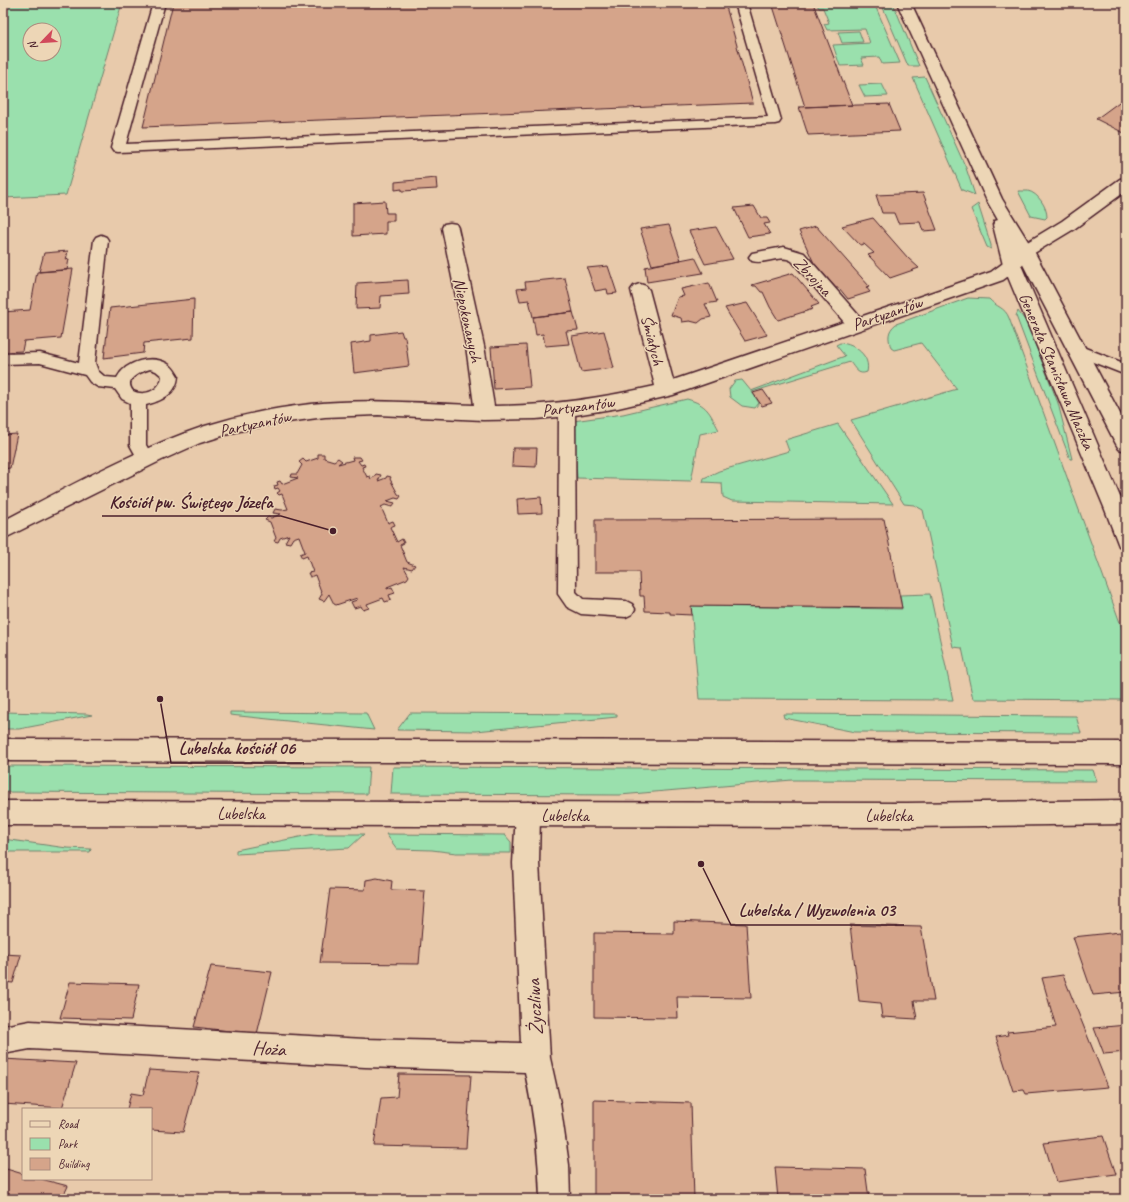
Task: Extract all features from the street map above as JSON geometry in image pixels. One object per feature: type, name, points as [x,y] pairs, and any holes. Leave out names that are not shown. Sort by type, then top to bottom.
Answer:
[{"type":"main road","name":"Generała Stanisława Maczka","points":[[904,3],[994,199],[1025,251],[1076,349],[1124,433]]},
{"type":"main road","name":"Partyzantów","points":[[3,530],[107,476],[164,450],[222,428],[270,417],[324,410],[366,408],[536,412],[627,399],[666,390],[997,276],[1012,265],[1025,251],[1068,225],[1126,183]]},
{"type":"main road","name":"Generała Stanisława Maczka","points":[[994,199],[1012,265],[1111,500],[1126,540]]},
{"type":"main road","name":"Niepokonanych","points":[[450,228],[475,346],[485,412]]},
{"type":"main road","name":"Zbrojna","points":[[758,257],[784,252],[791,253],[798,257],[856,324]]},
{"type":"main road","name":"Śmiałych","points":[[640,290],[666,390]]},
{"type":"main road","points":[[3,750],[1126,753]]},
{"type":"main road","name":"Lubelska","points":[[3,812],[907,815],[1126,812]]},
{"type":"main road","name":"Życzliwa","points":[[528,814],[526,862],[536,1058],[546,1103],[553,1157],[555,1199]]},
{"type":"main road","name":"Hoża","points":[[3,1040],[30,1035],[365,1052],[536,1058]]},
{"type":"lane","points":[[159,3],[118,148],[775,120],[741,3]]},
{"type":"lane","points":[[100,240],[87,358],[89,371],[94,378],[101,382],[111,384],[121,383]]},
{"type":"lane","points":[[1076,349],[1126,370]]},
{"type":"lane","points":[[3,359],[40,358],[89,371]]},
{"type":"lane","points":[[142,365],[157,365],[168,371],[170,376],[170,381],[163,392],[147,398],[138,399],[130,397],[121,389],[121,383],[128,372],[142,365]]},
{"type":"lane","points":[[138,399],[138,445],[146,459]]},
{"type":"lane","points":[[567,408],[567,594],[573,602],[581,606],[626,609]]},
{"type":"green space","points":[[3,3],[122,3],[66,195],[3,198]]},
{"type":"green space","points":[[816,3],[874,3],[900,63],[882,64],[879,57],[861,58],[864,65],[840,66],[833,45],[870,43],[865,29],[827,30],[824,24],[829,23],[823,8],[819,8]]},
{"type":"green space","points":[[881,3],[893,3],[919,66],[908,66]]},
{"type":"green space","points":[[859,31],[863,42],[842,43],[838,32]]},
{"type":"green space","points":[[925,77],[966,168],[975,195],[962,190],[913,78]]},
{"type":"green space","points":[[882,84],[888,96],[865,97],[859,85]]},
{"type":"green space","points":[[1018,191],[1028,191],[1035,194],[1044,205],[1047,217],[1045,219],[1031,216]]},
{"type":"green space","points":[[978,204],[991,249],[987,247],[971,209]]},
{"type":"green space","points":[[968,298],[989,299],[1003,309],[1009,318],[1126,639],[1126,699],[1124,700],[973,699],[962,648],[953,647],[923,510],[914,505],[904,504],[851,420],[957,389],[921,343],[894,350],[891,348],[889,335],[891,329],[896,324]]},
{"type":"green space","points":[[1018,311],[1027,323],[1058,403],[1072,459],[1070,459],[1016,316]]},
{"type":"green space","points":[[840,343],[856,348],[861,352],[867,361],[867,372],[859,372],[850,362],[752,392],[759,403],[755,408],[742,406],[730,397],[729,389],[735,381],[742,380],[751,391],[845,356],[836,345]]},
{"type":"green space","points":[[687,399],[704,407],[713,418],[719,430],[700,434],[691,481],[577,478],[573,421],[623,414]]},
{"type":"green space","points":[[838,424],[893,504],[732,501],[723,497],[722,483],[703,482],[704,478],[719,471],[789,451],[785,440]]},
{"type":"green space","points":[[930,594],[953,700],[699,699],[691,606],[902,609],[900,595]]},
{"type":"green space","points":[[3,712],[92,715],[19,729],[3,729]]},
{"type":"green space","points":[[230,712],[366,713],[374,730],[230,715]]},
{"type":"green space","points":[[410,713],[617,714],[617,717],[476,731],[397,730]]},
{"type":"green space","points":[[783,714],[1076,716],[1081,733],[855,732],[784,718]]},
{"type":"green space","points":[[3,766],[369,767],[367,794],[3,792]]},
{"type":"green space","points":[[393,767],[1093,770],[1097,781],[792,780],[620,795],[391,794]]},
{"type":"green space","points":[[314,834],[364,834],[349,848],[236,854],[236,850]]},
{"type":"green space","points":[[386,834],[505,835],[511,842],[511,853],[456,853],[432,850],[397,849]]},
{"type":"green space","points":[[3,839],[67,848],[91,849],[90,852],[3,852]]},
{"type":"building","points":[[173,3],[725,3],[753,103],[143,127]]},
{"type":"building","points":[[772,3],[813,3],[852,105],[805,107]]},
{"type":"building","points":[[1126,97],[1126,134],[1096,119]]},
{"type":"building","points":[[889,104],[900,131],[808,135],[799,107]]},
{"type":"building","points":[[436,178],[437,189],[395,190],[395,182]]},
{"type":"building","points":[[923,193],[937,230],[923,231],[920,222],[898,223],[894,213],[882,213],[876,195]]},
{"type":"building","points":[[385,201],[386,213],[394,213],[394,221],[386,221],[386,234],[353,236],[353,203]]},
{"type":"building","points":[[754,206],[761,218],[767,218],[770,223],[764,224],[770,234],[748,237],[734,208]]},
{"type":"building","points":[[873,218],[908,258],[919,268],[890,278],[868,255],[874,253],[864,244],[860,245],[842,226]]},
{"type":"building","points":[[669,225],[681,260],[652,265],[640,229]]},
{"type":"building","points":[[816,226],[869,286],[866,287],[870,292],[848,299],[814,263],[799,231]]},
{"type":"building","points":[[716,227],[733,259],[705,264],[689,231]]},
{"type":"building","points":[[68,251],[66,260],[69,259],[67,270],[39,272],[44,253]]},
{"type":"building","points":[[695,257],[703,273],[647,282],[645,267]]},
{"type":"building","points":[[608,266],[617,293],[608,294],[607,289],[595,291],[587,268]]},
{"type":"building","points":[[73,269],[61,338],[24,341],[22,351],[3,352],[3,312],[30,310],[37,272]]},
{"type":"building","points":[[793,273],[819,304],[811,307],[813,309],[778,320],[763,292],[761,292],[756,286],[752,285]]},
{"type":"building","points":[[565,278],[573,312],[533,317],[529,300],[520,301],[517,289],[526,288],[525,282]]},
{"type":"building","points":[[408,280],[409,294],[381,296],[380,308],[356,309],[357,283]]},
{"type":"building","points":[[709,283],[717,302],[705,304],[711,317],[703,319],[698,323],[690,321],[682,322],[681,318],[671,315],[678,297],[684,296],[681,289]]},
{"type":"building","points":[[194,299],[193,338],[144,343],[143,353],[104,358],[110,308]]},
{"type":"building","points":[[747,303],[767,335],[745,341],[725,308]]},
{"type":"building","points":[[573,312],[578,330],[566,331],[569,344],[545,346],[543,334],[536,335],[533,317]]},
{"type":"building","points":[[401,331],[403,337],[405,337],[409,366],[354,373],[351,344],[371,341],[371,335]]},
{"type":"building","points":[[604,331],[614,368],[581,372],[572,336]]},
{"type":"building","points":[[526,345],[530,387],[494,389],[491,347]]},
{"type":"building","points":[[763,390],[772,403],[762,406],[753,393]]},
{"type":"building","points":[[17,434],[10,468],[3,469],[3,435]]},
{"type":"building","points":[[513,448],[537,448],[536,467],[512,466]]},
{"type":"building","points":[[318,454],[324,454],[324,458],[334,461],[338,458],[342,461],[338,464],[353,460],[352,457],[360,457],[362,460],[358,461],[361,465],[364,464],[365,466],[362,467],[367,477],[370,476],[371,480],[376,474],[381,475],[378,481],[386,478],[387,476],[391,477],[390,479],[398,494],[401,496],[399,499],[395,498],[387,501],[395,503],[392,507],[385,505],[381,507],[388,523],[393,521],[395,525],[390,527],[397,542],[402,539],[404,543],[400,545],[407,562],[415,565],[412,569],[404,567],[409,576],[407,579],[387,587],[387,589],[392,587],[395,593],[389,595],[391,600],[385,602],[383,598],[367,604],[369,608],[363,610],[361,606],[354,608],[351,602],[357,600],[357,598],[336,605],[329,594],[324,601],[319,599],[322,594],[315,575],[310,577],[308,573],[313,572],[307,556],[302,558],[300,554],[305,552],[299,536],[293,538],[290,543],[285,542],[289,535],[280,538],[278,542],[274,541],[276,538],[270,522],[265,520],[268,517],[271,518],[281,514],[273,513],[275,509],[288,509],[282,494],[279,495],[277,493],[280,491],[278,488],[275,489],[274,486],[278,485],[277,482],[280,481],[282,484],[298,478],[291,477],[292,474],[297,474],[302,465],[299,462],[303,459],[306,462],[318,458]]},
{"type":"building","points":[[541,497],[542,513],[518,514],[517,499]]},
{"type":"building","points":[[884,519],[902,608],[691,606],[692,615],[670,614],[670,612],[645,611],[644,596],[640,596],[639,572],[595,572],[595,520]]},
{"type":"building","points":[[377,878],[392,881],[391,890],[425,891],[419,964],[320,963],[330,889],[365,890],[366,880]]},
{"type":"building","points":[[674,921],[746,924],[751,998],[677,997],[678,1018],[594,1017],[594,933],[674,934]]},
{"type":"building","points":[[850,925],[921,927],[934,1001],[914,1001],[917,1019],[882,1017],[880,1003],[859,1001]]},
{"type":"building","points":[[1120,932],[1126,947],[1126,992],[1093,995],[1073,937]]},
{"type":"building","points":[[3,954],[21,955],[13,983],[3,982]]},
{"type":"building","points":[[211,966],[272,972],[257,1034],[194,1027]]},
{"type":"building","points":[[1063,975],[1108,1087],[1026,1094],[1024,1090],[1013,1091],[996,1037],[1008,1035],[1007,1032],[1056,1027],[1042,978]]},
{"type":"building","points":[[70,982],[139,984],[131,1020],[60,1018]]},
{"type":"building","points":[[1126,1025],[1126,1052],[1104,1054],[1094,1028]]},
{"type":"building","points":[[3,1059],[76,1063],[62,1108],[3,1104]]},
{"type":"building","points":[[149,1070],[199,1073],[183,1132],[152,1130],[152,1108],[127,1108],[131,1093],[143,1095]]},
{"type":"building","points":[[399,1074],[471,1075],[466,1148],[374,1146],[381,1098],[397,1097]]},
{"type":"building","points":[[594,1100],[691,1103],[694,1199],[594,1199]]},
{"type":"building","points":[[1103,1136],[1116,1174],[1056,1182],[1044,1143]]},
{"type":"building","points":[[775,1167],[865,1169],[869,1199],[778,1199]]},
{"type":"building","points":[[3,1168],[22,1174],[22,1180],[45,1180],[68,1186],[62,1199],[3,1199]]},
{"type":"place","name":"Kościół pw. Świętego Józefa","points":[[333,531]]},
{"type":"place","name":"Lubelska kościół 06","points":[[160,699]]},
{"type":"place","name":"Lubelska / Wyzwolenia 03","points":[[701,864]]}]
